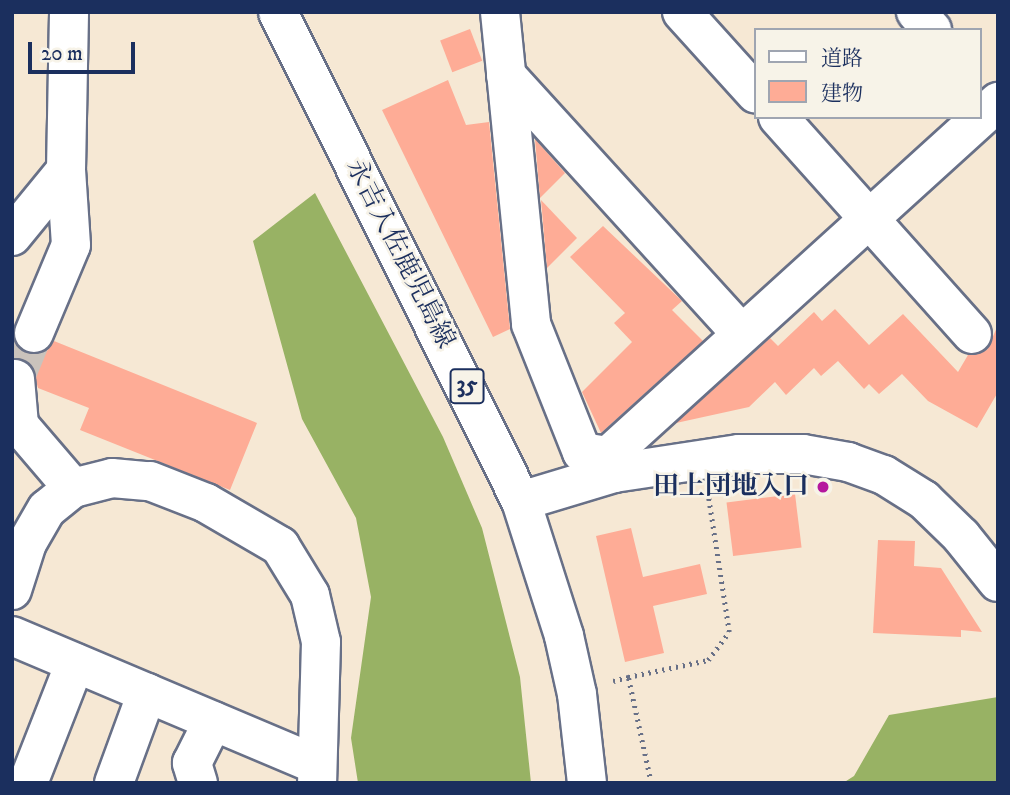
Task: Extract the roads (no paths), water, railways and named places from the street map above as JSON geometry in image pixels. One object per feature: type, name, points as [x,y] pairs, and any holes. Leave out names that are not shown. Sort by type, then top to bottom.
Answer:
[{"type":"street","points":[[34,333],[71,244],[66,170],[69,12]]},
{"type":"street","name":"永吉入佐鹿児島線","points":[[278,12],[521,501],[564,636],[577,694],[587,783]]},
{"type":"street","points":[[500,12],[531,324],[582,453],[611,464]]},
{"type":"street","points":[[682,12],[754,92]]},
{"type":"street","points":[[916,12],[930,28]]},
{"type":"street","points":[[506,75],[742,334]]},
{"type":"street","points":[[982,85],[998,102],[982,117]]},
{"type":"street","points":[[780,119],[972,334]]},
{"type":"street","points":[[611,464],[742,334],[979,119]]},
{"type":"street","points":[[12,236],[66,170]]},
{"type":"street","points":[[15,379],[19,425],[73,488]]},
{"type":"street","points":[[521,501],[611,464],[803,454],[848,461],[884,475],[924,500],[995,573]]},
{"type":"street","points":[[12,590],[27,543],[47,509],[73,488],[112,478],[150,481],[206,503],[280,546],[310,595],[321,642],[317,774],[214,721],[12,636]]},
{"type":"street","points":[[28,783],[75,663]]},
{"type":"street","points":[[114,783],[147,693]]},
{"type":"street","points":[[198,783],[192,763],[214,721]]},
{"type":"tunnel","points":[[15,379],[34,333]]},
{"type":"place","name":"田上団地入口","points":[[823,487]]}]
